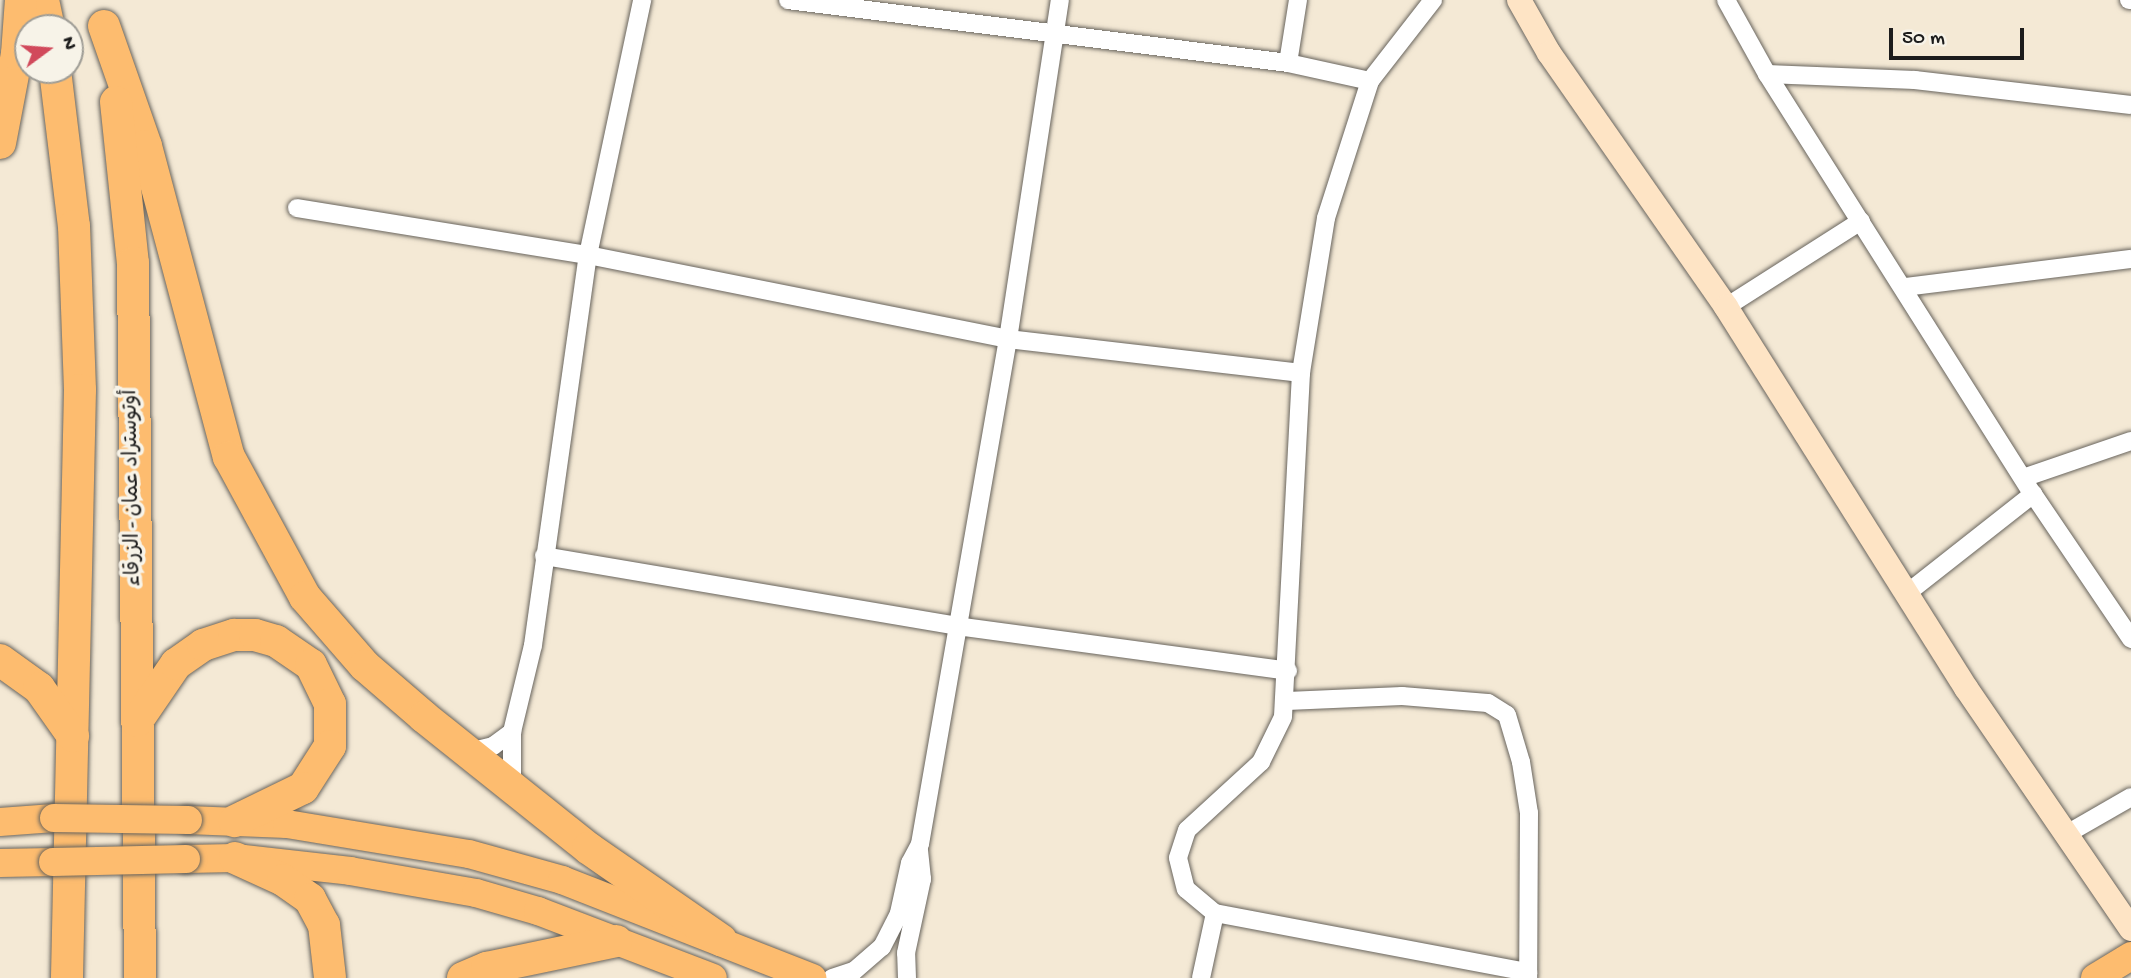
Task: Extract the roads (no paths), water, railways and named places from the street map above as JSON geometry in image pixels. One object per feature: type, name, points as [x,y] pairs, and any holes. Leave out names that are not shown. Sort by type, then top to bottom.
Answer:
[{"type":"highway","points":[[0,143],[17,54],[21,0]]},
{"type":"highway","points":[[102,13],[146,146],[229,457],[251,503],[305,597],[341,640],[393,691],[588,848],[721,940]]},
{"type":"highway","name":"أوتوستراد عمان - الزرقاء","points":[[102,13],[122,148],[133,263],[140,978]]},
{"type":"highway","points":[[57,84],[73,212],[80,335],[74,736],[67,978]]},
{"type":"highway","points":[[137,721],[176,664],[203,645],[234,635],[276,641],[311,665],[330,704],[330,746],[303,788],[235,821]]},
{"type":"highway","points":[[0,660],[39,688],[74,736]]},
{"type":"highway","points":[[235,858],[283,880],[310,899],[324,925],[331,953],[330,978]]},
{"type":"highway","points":[[139,941],[155,978]]},
{"type":"highway","points":[[463,978],[487,968],[616,941]]},
{"type":"main road","points":[[0,822],[54,818],[235,821],[365,834],[469,854],[562,880],[721,940],[812,978]]},
{"type":"main road","points":[[0,863],[235,858],[451,888],[538,911],[712,978]]},
{"type":"main road","points":[[2095,978],[2131,956]]},
{"type":"street","points":[[512,786],[512,732],[533,645],[588,255],[642,0]]},
{"type":"street","points":[[788,0],[849,5],[1288,63],[1370,81]]},
{"type":"street","points":[[906,978],[906,953],[922,879],[919,848],[1008,339],[1060,0]]},
{"type":"street","points":[[1288,63],[1298,0]]},
{"type":"street","points":[[1286,701],[1402,696],[1488,703],[1507,715],[1521,762],[1528,813],[1528,975],[1215,913],[1186,890],[1180,875],[1180,842],[1197,817],[1261,762],[1278,733],[1286,701],[1288,671],[1301,373],[1326,218],[1370,81],[1433,0]]},
{"type":"street","points":[[1519,0],[1549,53],[1726,307],[1906,594],[2065,835],[2131,929]]},
{"type":"street","points":[[1726,0],[1768,74],[1905,287],[2028,486],[2131,639]]},
{"type":"street","points":[[1768,74],[1915,80],[2131,105]]},
{"type":"street","points":[[297,208],[588,255],[1008,339],[1301,373]]},
{"type":"street","points":[[1726,307],[1861,221]]},
{"type":"street","points":[[1905,287],[2131,260]]},
{"type":"street","points":[[1906,594],[2028,486],[2131,441]]},
{"type":"street","points":[[544,556],[957,626],[1288,671]]},
{"type":"street","points":[[469,752],[493,746],[512,732]]},
{"type":"street","points":[[2065,835],[2131,797]]},
{"type":"street","points":[[832,978],[854,971],[882,947],[899,913],[910,863],[919,848]]},
{"type":"street","points":[[1201,978],[1215,913]]}]
